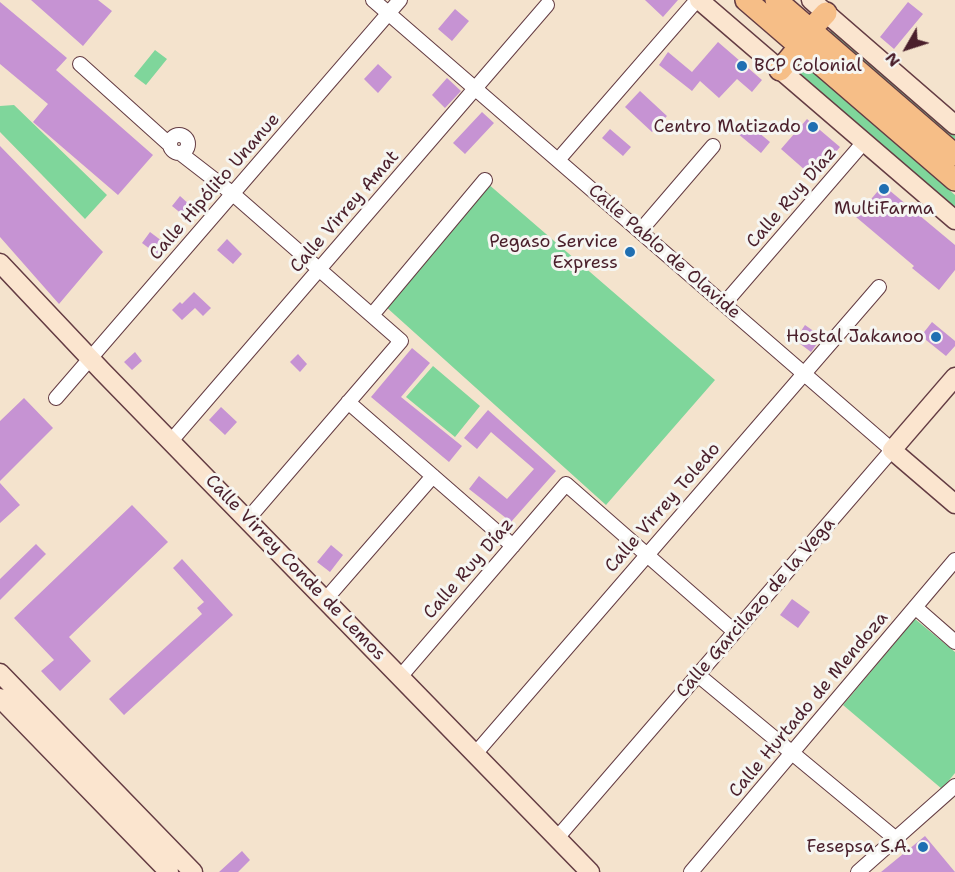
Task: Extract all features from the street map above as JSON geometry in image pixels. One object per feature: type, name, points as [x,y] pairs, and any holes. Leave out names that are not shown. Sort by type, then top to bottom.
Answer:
[{"type":"main road","points":[[746,0],[805,38],[955,155]]},
{"type":"main road","points":[[776,0],[805,38],[955,180]]},
{"type":"main road","points":[[780,70],[805,38],[818,7]]},
{"type":"street","name":"Calle Pablo de Olavide","points":[[373,0],[955,504]]},
{"type":"street","name":"Calle Hipólito Unanue","points":[[56,398],[400,0]]},
{"type":"street","points":[[558,160],[698,0],[955,219]]},
{"type":"street","name":"Calle Virrey Amat","points":[[171,441],[547,5]]},
{"type":"street","points":[[818,7],[955,125]]},
{"type":"street","points":[[80,64],[175,149],[233,194],[401,340],[247,520]]},
{"type":"street","name":"Calle Ruy Díaz","points":[[724,304],[864,142]]},
{"type":"street","points":[[640,231],[713,146]]},
{"type":"street","points":[[372,315],[485,180]]},
{"type":"street","name":"Calle Virrey Conde de Lemos","points":[[0,263],[90,359],[591,872]]},
{"type":"street","name":"Calle Virrey Toledo","points":[[475,754],[879,287]]},
{"type":"street","name":"Calle Garcilazo de la Vega","points":[[557,838],[955,377]]},
{"type":"street","points":[[348,402],[513,546]]},
{"type":"street","points":[[326,600],[433,476]]},
{"type":"street","name":"Calle Ruy Díaz","points":[[400,677],[566,484],[647,555]]},
{"type":"street","points":[[647,555],[735,632]]},
{"type":"street","name":"Calle Hurtado de Mendoza","points":[[691,872],[955,560]]},
{"type":"street","points":[[915,607],[955,642]]},
{"type":"street","points":[[0,673],[32,718],[178,869]]},
{"type":"street","points":[[698,675],[896,839]]},
{"type":"street","points":[[0,698],[32,718]]},
{"type":"street","points":[[858,872],[955,786]]},
{"type":"green space","points":[[832,29],[955,136],[955,148],[830,33]]},
{"type":"green space","points":[[155,50],[167,59],[146,85],[134,76]]},
{"type":"green space","points":[[798,60],[806,64],[955,195],[955,214],[793,76],[792,66]]},
{"type":"green space","points":[[14,105],[107,195],[85,219],[0,132],[0,106]]},
{"type":"green space","points":[[487,183],[715,380],[606,505],[385,306]]},
{"type":"green space","points":[[433,366],[480,406],[455,437],[406,397]]},
{"type":"green space","points":[[915,619],[955,652],[955,773],[942,789],[843,705]]},
{"type":"building","points":[[31,0],[98,0],[112,11],[83,46]]},
{"type":"building","points":[[645,0],[678,0],[663,17]]},
{"type":"building","points":[[0,2],[67,58],[56,70],[153,155],[118,195],[33,122],[48,104],[0,64]]},
{"type":"building","points":[[908,2],[923,14],[894,49],[880,37]]},
{"type":"building","points":[[455,9],[469,21],[452,41],[438,29]]},
{"type":"building","points":[[718,42],[762,80],[752,92],[737,79],[719,98],[700,81],[692,91],[659,65],[668,52],[692,72]]},
{"type":"building","points":[[378,64],[392,77],[378,93],[364,79]]},
{"type":"building","points":[[447,78],[461,91],[445,108],[432,95]]},
{"type":"building","points":[[640,91],[667,116],[652,132],[625,107]]},
{"type":"building","points":[[482,112],[494,123],[465,154],[453,143]]},
{"type":"building","points":[[807,119],[840,147],[814,178],[781,149]]},
{"type":"building","points":[[746,122],[770,142],[761,153],[737,133]]},
{"type":"building","points":[[610,129],[631,147],[623,156],[602,138]]},
{"type":"building","points":[[0,146],[103,252],[59,304],[0,237]]},
{"type":"building","points":[[883,185],[955,245],[955,270],[939,290],[856,217]]},
{"type":"building","points":[[180,196],[191,206],[183,215],[172,206]]},
{"type":"building","points":[[150,232],[166,244],[158,255],[142,243]]},
{"type":"building","points":[[227,239],[242,254],[233,264],[217,250]]},
{"type":"building","points":[[194,292],[211,308],[203,316],[195,308],[182,320],[172,310]]},
{"type":"building","name":"Hostal Jakanoo","points":[[932,322],[955,341],[955,346],[946,356],[921,336]]},
{"type":"building","points":[[805,325],[822,337],[811,352],[795,340]]},
{"type":"building","points":[[412,348],[430,363],[401,397],[462,446],[449,462],[371,397]]},
{"type":"building","points":[[135,352],[142,361],[132,370],[124,362]]},
{"type":"building","points":[[298,354],[307,364],[300,372],[290,362]]},
{"type":"building","points":[[24,398],[53,428],[0,481],[0,421]]},
{"type":"building","points":[[221,407],[237,422],[225,435],[209,420]]},
{"type":"building","points":[[488,410],[556,471],[511,522],[469,489],[479,476],[507,499],[534,469],[491,432],[477,449],[464,438]]},
{"type":"building","points":[[0,483],[20,505],[0,523]]},
{"type":"building","points":[[132,505],[168,542],[69,637],[91,661],[60,691],[41,671],[54,660],[14,618]]},
{"type":"building","points":[[36,544],[46,554],[0,600],[0,579]]},
{"type":"building","points":[[331,545],[343,555],[330,572],[317,562]]},
{"type":"building","points":[[182,559],[233,615],[124,715],[109,699],[202,614],[197,608],[204,602],[173,568]]},
{"type":"building","points":[[792,599],[810,612],[798,628],[780,615]]},
{"type":"building","name":"Fesepsa S.A.","points":[[925,836],[955,872],[881,872]]},
{"type":"building","points":[[242,851],[250,860],[238,872],[219,872]]},
{"type":"place","name":"BCP Colonial","points":[[742,66]]},
{"type":"place","name":"Centro Matizado","points":[[813,127]]},
{"type":"place","name":"MultiFarma","points":[[884,189]]},
{"type":"place","name":"Pegaso Service Express","points":[[630,252]]},
{"type":"place","name":"Hostal Jakanoo","points":[[936,337]]},
{"type":"place","name":"Fesepsa S.A.","points":[[923,847]]}]
